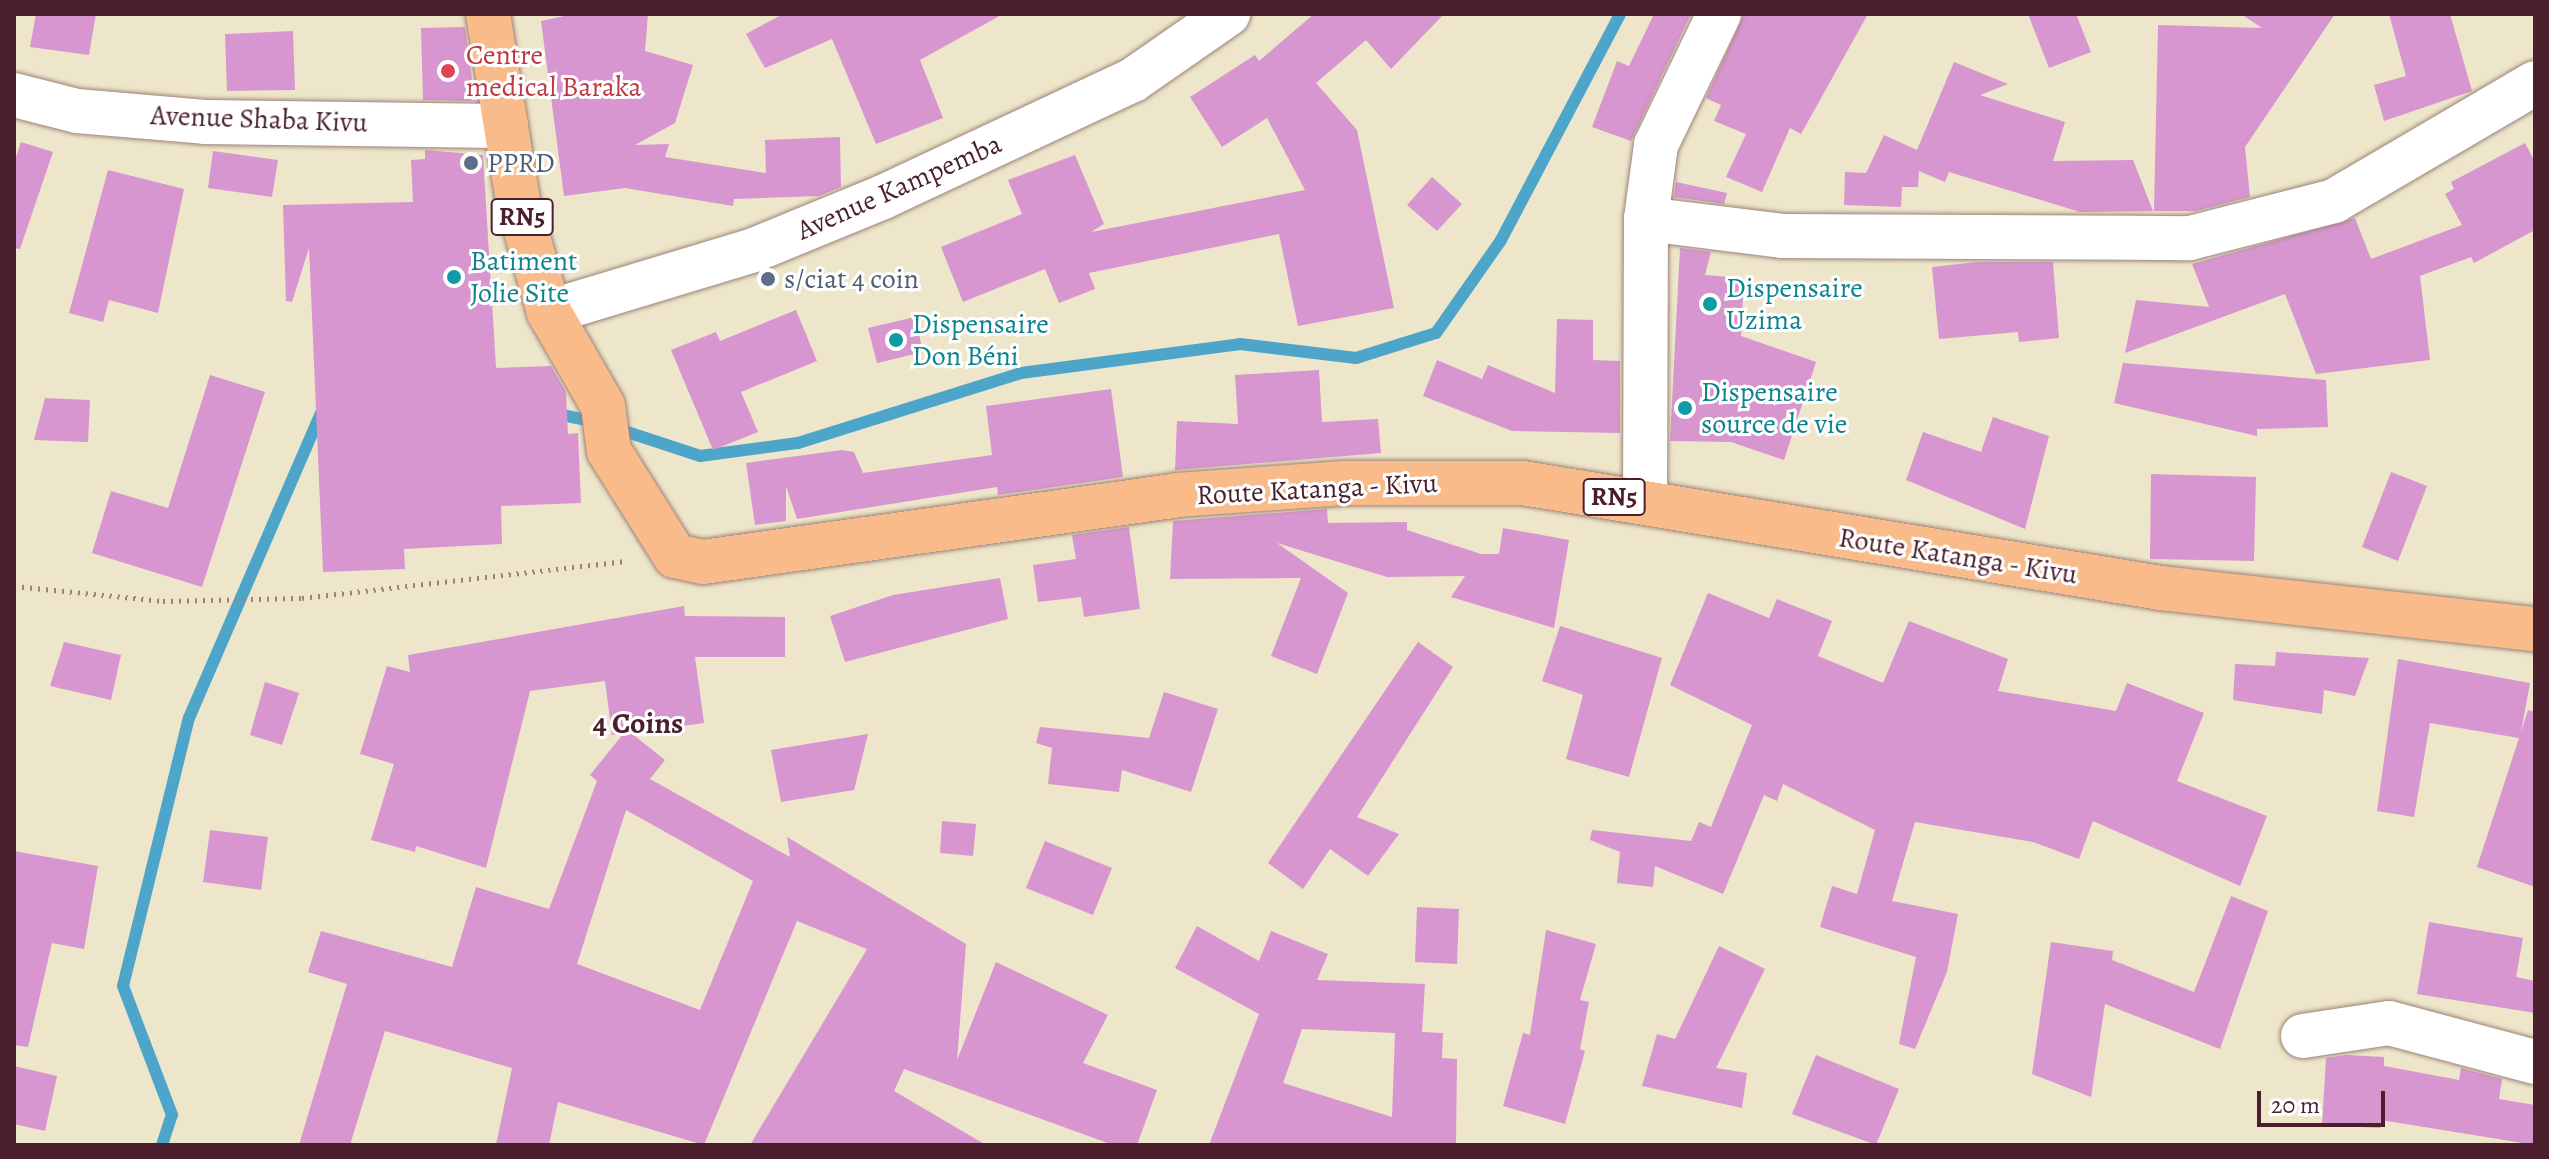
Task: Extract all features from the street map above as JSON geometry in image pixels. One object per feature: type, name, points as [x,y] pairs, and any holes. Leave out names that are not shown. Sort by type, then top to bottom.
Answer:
[{"type":"highway","name":"RN5","points":[[488,14],[506,126],[549,312],[603,406],[609,451],[675,556]]},
{"type":"highway","name":"Route Katanga - Kivu","points":[[675,556],[703,562],[1177,495],[1345,483],[1523,483],[2161,588],[2535,629]]},
{"type":"street","name":"Avenue Kampemba","points":[[549,312],[754,250],[883,197],[1133,80],[1228,14]]},
{"type":"street","points":[[1645,502],[1646,219],[1656,145],[1719,14]]},
{"type":"street","points":[[1646,219],[1782,236],[2190,238],[2334,201],[2535,83]]},
{"type":"street","name":"Avenue Shaba Kivu","points":[[14,95],[77,111],[205,122],[506,126]]},
{"type":"street","points":[[2303,1036],[2389,1023],[2535,1062]]},
{"type":"path","points":[[14,586],[163,601],[302,598],[675,556]]},
{"type":"building","points":[[36,14],[96,14],[89,55],[30,47]]},
{"type":"building","points":[[574,14],[648,14],[645,51],[693,65],[675,123],[635,145],[669,144],[665,157],[766,173],[765,140],[840,137],[841,187],[819,196],[734,199],[733,206],[625,188],[564,196],[541,21]]},
{"type":"building","points":[[783,14],[1003,14],[920,60],[943,118],[876,144],[832,39],[765,68],[746,34]]},
{"type":"building","points":[[1314,14],[1444,14],[1391,69],[1366,40],[1316,83],[1357,130],[1394,308],[1298,326],[1279,234],[1089,273],[1095,289],[1059,303],[1045,269],[963,302],[941,247],[1022,214],[1008,180],[1075,155],[1104,224],[1091,232],[1305,190],[1267,118],[1222,147],[1190,97],[1255,55],[1259,61]]},
{"type":"building","points":[[1654,14],[1691,14],[1631,141],[1592,127],[1617,61],[1629,66]]},
{"type":"building","points":[[1744,14],[1868,14],[1801,134],[1790,128],[1762,192],[1726,177],[1746,134],[1714,121],[1721,105],[1706,98]]},
{"type":"building","points":[[2028,14],[2076,14],[2091,52],[2049,68]]},
{"type":"building","points":[[2241,14],[2335,14],[2245,147],[2250,197],[2196,211],[2154,211],[2158,25],[2262,28]]},
{"type":"building","points":[[2389,14],[2450,14],[2472,91],[2384,121],[2374,85],[2406,76]]},
{"type":"building","name":"Centre medical Baraka","points":[[465,27],[475,101],[423,100],[421,28]]},
{"type":"building","points":[[293,31],[295,90],[227,91],[225,34]]},
{"type":"building","points":[[1954,62],[2008,84],[1980,95],[2065,122],[2053,161],[2133,160],[2153,211],[2080,212],[1949,172],[1945,182],[1919,171],[1918,187],[1902,187],[1901,207],[1844,205],[1845,172],[1866,173],[1884,135],[1917,150]]},
{"type":"building","points":[[21,142],[53,152],[20,249],[14,248],[14,163]]},
{"type":"building","points":[[2525,143],[2535,162],[2535,230],[2474,263],[2471,257],[2420,276],[2430,360],[2316,374],[2285,294],[2125,353],[2136,300],[2209,307],[2192,264],[2355,218],[2371,259],[2462,225],[2445,194],[2454,189],[2451,182]]},
{"type":"building","points":[[425,150],[483,155],[496,368],[551,366],[566,392],[568,434],[578,433],[581,503],[501,506],[502,544],[404,549],[405,569],[323,572],[309,248],[292,302],[286,301],[283,205],[413,202],[411,160],[425,159]]},
{"type":"building","points":[[213,151],[278,160],[272,197],[208,188]]},
{"type":"building","points":[[108,170],[184,189],[158,313],[109,300],[103,322],[69,313]]},
{"type":"building","points":[[1432,177],[1462,204],[1437,231],[1407,205]]},
{"type":"building","points":[[1676,182],[1727,193],[1724,204],[1674,197]]},
{"type":"building","points":[[1680,248],[1711,252],[1705,275],[1744,278],[1741,336],[1816,362],[1784,460],[1731,442],[1670,441]]},
{"type":"building","points":[[1978,262],[2053,262],[2059,338],[2019,342],[2018,332],[1939,339],[1932,267]]},
{"type":"building","points":[[796,310],[817,361],[741,392],[758,432],[713,450],[671,350],[716,332],[720,341]]},
{"type":"building","name":"Dispensaire Don Béni","points":[[915,317],[923,352],[877,363],[868,328]]},
{"type":"building","points":[[1557,319],[1593,320],[1593,360],[1620,361],[1620,433],[1512,431],[1423,396],[1437,360],[1482,379],[1488,365],[1555,393]]},
{"type":"building","points":[[2123,363],[2326,380],[2328,427],[2257,429],[2257,436],[2114,403]]},
{"type":"building","points":[[1319,370],[1322,422],[1378,419],[1381,453],[1175,470],[1177,421],[1238,424],[1235,375]]},
{"type":"building","points":[[210,375],[265,392],[202,587],[92,553],[111,491],[168,508]]},
{"type":"building","points":[[1111,389],[1123,477],[998,495],[997,487],[797,519],[786,486],[786,521],[755,525],[746,463],[842,450],[854,452],[863,473],[992,455],[986,406]]},
{"type":"building","points":[[45,398],[90,400],[88,442],[34,440]]},
{"type":"building","points":[[1993,417],[2049,436],[2025,529],[1906,480],[1923,432],[1981,452]]},
{"type":"building","points":[[2391,472],[2427,486],[2398,561],[2362,547]]},
{"type":"building","points":[[2151,474],[2256,477],[2254,561],[2150,559]]},
{"type":"building","points":[[1327,509],[1328,523],[1407,522],[1407,530],[1481,554],[1499,554],[1503,528],[1569,540],[1554,628],[1451,597],[1465,576],[1387,577],[1277,543],[1348,593],[1317,674],[1271,656],[1301,578],[1170,579],[1173,521]]},
{"type":"building","points":[[1129,527],[1140,609],[1084,617],[1081,597],[1038,602],[1033,565],[1076,559],[1072,535]]},
{"type":"building","points":[[1000,578],[1008,619],[845,662],[830,616],[893,595]]},
{"type":"building","points":[[1708,593],[1769,618],[1777,599],[1832,621],[1818,656],[1883,683],[1909,621],[2008,659],[1998,691],[2116,711],[2127,683],[2204,713],[2177,781],[2267,816],[2240,886],[2093,821],[2079,859],[2033,842],[1915,822],[1892,901],[1958,914],[1947,972],[1915,1049],[1899,1044],[1916,957],[1820,927],[1832,886],[1857,894],[1875,830],[1783,784],[1777,801],[1764,795],[1723,894],[1655,866],[1653,887],[1617,883],[1620,852],[1590,840],[1592,830],[1691,841],[1699,822],[1711,827],[1752,725],[1670,685]]},
{"type":"building","points":[[684,606],[685,616],[785,617],[785,657],[695,657],[704,723],[631,733],[665,760],[650,779],[790,857],[787,837],[966,944],[957,1060],[996,962],[1108,1015],[1083,1063],[1157,1090],[1137,1145],[1113,1145],[904,1069],[894,1091],[986,1145],[750,1145],[867,949],[797,921],[704,1145],[558,1102],[549,1145],[496,1145],[512,1068],[385,1031],[350,1145],[299,1145],[347,984],[308,972],[321,931],[452,967],[476,887],[549,909],[597,781],[590,775],[623,734],[612,735],[605,681],[530,691],[486,868],[416,846],[415,852],[371,840],[394,764],[360,754],[387,666],[410,672],[408,655]],"holes":[[[626,810],[753,881],[700,1010],[577,964]]]},
{"type":"building","points":[[1560,626],[1662,658],[1629,777],[1566,759],[1583,695],[1542,681]]},
{"type":"building","points":[[64,642],[121,655],[111,700],[50,686]]},
{"type":"building","points":[[1418,642],[1453,667],[1357,817],[1399,834],[1368,876],[1330,849],[1303,889],[1268,863]]},
{"type":"building","points":[[2276,652],[2369,658],[2355,696],[2324,690],[2322,714],[2233,700],[2235,664],[2275,666]]},
{"type":"building","points":[[2398,659],[2530,683],[2521,732],[2528,710],[2535,712],[2535,887],[2477,867],[2519,738],[2430,723],[2414,817],[2377,811]]},
{"type":"building","points":[[265,682],[299,693],[282,745],[250,735]]},
{"type":"building","points":[[1164,692],[1218,709],[1191,792],[1122,770],[1119,792],[1048,784],[1052,748],[1036,743],[1040,727],[1149,738]]},
{"type":"building","points":[[868,734],[854,790],[781,802],[771,750]]},
{"type":"building","points":[[942,821],[976,824],[973,856],[940,853]]},
{"type":"building","points":[[210,830],[268,837],[261,890],[203,882]]},
{"type":"building","points":[[1045,841],[1112,868],[1093,915],[1026,888]]},
{"type":"building","points":[[14,851],[98,866],[84,949],[52,943],[28,1047],[14,1045]]},
{"type":"building","points":[[2231,896],[2268,911],[2220,1049],[2105,1004],[2091,1097],[2032,1074],[2051,942],[2113,951],[2112,960],[2194,992]]},
{"type":"building","points":[[1417,907],[1459,909],[1457,964],[1415,962]]},
{"type":"building","points":[[2429,922],[2523,938],[2516,977],[2535,981],[2535,1013],[2417,994]]},
{"type":"building","points":[[1197,926],[1259,961],[1271,931],[1328,954],[1317,980],[1425,984],[1422,1032],[1443,1033],[1442,1058],[1457,1059],[1456,1145],[1209,1145],[1259,1014],[1175,968]],"holes":[[[1302,1029],[1395,1033],[1392,1117],[1283,1083]]]},
{"type":"building","points":[[1546,930],[1596,944],[1580,1000],[1589,1002],[1580,1049],[1585,1051],[1565,1124],[1503,1106],[1523,1033],[1530,1035]]},
{"type":"building","points":[[1719,946],[1765,969],[1716,1068],[1747,1073],[1742,1108],[1642,1086],[1657,1034],[1675,1039]]},
{"type":"building","points":[[1816,1055],[1899,1089],[1876,1145],[1792,1114]]},
{"type":"building","points":[[2347,1055],[2384,1057],[2384,1066],[2459,1080],[2461,1068],[2502,1079],[2499,1099],[2535,1105],[2535,1145],[2381,1120],[2380,1128],[2322,1125],[2326,1058]]},
{"type":"building","points":[[14,1066],[57,1076],[45,1131],[14,1124]]},
{"type":"waterway","points":[[615,428],[700,456],[798,443],[1021,373],[1240,344],[1356,358],[1436,333],[1501,240],[1620,14]]},
{"type":"waterway","points":[[162,1145],[172,1115],[123,986],[189,718],[322,410]]},
{"type":"waterway","points":[[552,413],[597,422]]},
{"type":"place","name":"Centre medical Baraka","points":[[448,71]]},
{"type":"place","name":"PPRD","points":[[471,163]]},
{"type":"place","name":"Batiment Jolie Site","points":[[454,277]]},
{"type":"place","name":"s/ciat 4 coin","points":[[768,279]]},
{"type":"place","name":"Dispensaire Uzima","points":[[1710,304]]},
{"type":"place","name":"Dispensaire Don Béni","points":[[896,340]]},
{"type":"place","name":"Dispensaire source de vie","points":[[1685,408]]},
{"type":"district","name":"4 Coins","points":[[638,723]]}]
